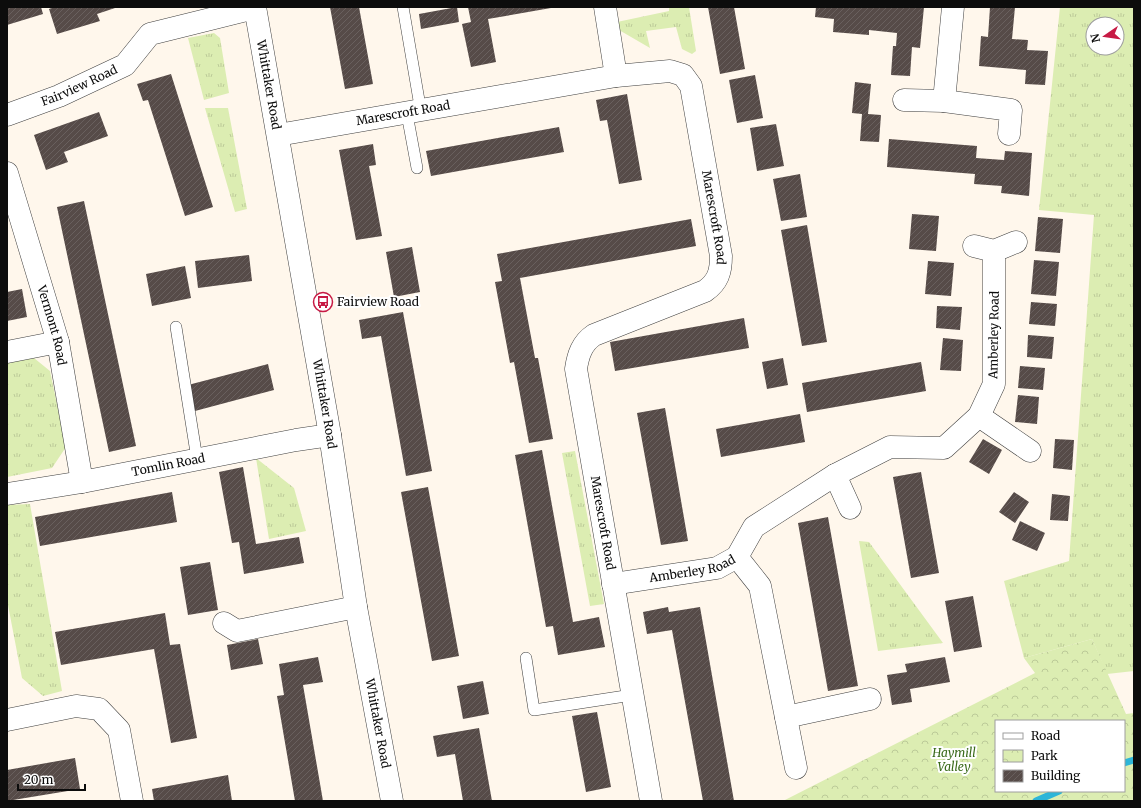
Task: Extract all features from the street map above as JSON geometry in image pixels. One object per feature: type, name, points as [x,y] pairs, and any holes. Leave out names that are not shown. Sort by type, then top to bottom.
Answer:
[{"type":"street","points":[[605,7],[616,76]]},
{"type":"street","points":[[944,101],[953,7]]},
{"type":"street","name":"Fairview Road","points":[[7,115],[59,96],[125,65],[150,34],[255,8]]},
{"type":"street","name":"Whittaker Road","points":[[255,8],[330,435],[356,607],[392,801]]},
{"type":"street","name":"Marescroft Road","points":[[278,135],[414,113],[616,76],[670,70],[683,75],[692,86],[721,266],[714,285],[705,291],[594,335],[587,340],[578,358],[576,369],[651,801]]},
{"type":"street","points":[[904,100],[944,101],[1010,110],[1009,134]]},
{"type":"street","name":"Vermont Road","points":[[7,173],[58,342],[82,482]]},
{"type":"street","name":"Amberley Road","points":[[613,584],[717,568],[737,557],[754,527],[835,475],[890,447],[944,448],[979,416],[994,384],[984,248],[1016,242]]},
{"type":"street","points":[[7,352],[58,342]]},
{"type":"street","points":[[979,416],[1030,451]]},
{"type":"street","name":"Tomlin Road","points":[[7,494],[82,482],[330,435]]},
{"type":"street","points":[[835,475],[850,508]]},
{"type":"street","points":[[737,557],[760,586],[796,768]]},
{"type":"street","points":[[224,623],[237,631],[356,607]]},
{"type":"street","points":[[786,717],[870,700]]},
{"type":"street","points":[[7,720],[76,706],[99,709],[119,730],[132,801]]},
{"type":"lane","points":[[404,7],[414,113],[417,168]]},
{"type":"lane","points":[[176,327],[197,459]]},
{"type":"lane","points":[[526,658],[534,710],[632,695]]},
{"type":"green space","points":[[669,7],[689,7],[696,51],[692,54],[682,49],[676,27],[646,31],[650,48],[619,30],[617,22],[669,11]]},
{"type":"green space","points":[[1060,7],[1134,7],[1134,671],[1107,674],[1092,639],[1024,658],[1004,581],[1069,561],[1094,215],[1039,210]]},
{"type":"green space","points":[[214,33],[220,38],[229,93],[204,100],[188,38]]},
{"type":"green space","points":[[205,108],[228,108],[247,209],[235,212]]},
{"type":"green space","points":[[34,358],[50,371],[66,447],[52,468],[7,477],[7,363]]},
{"type":"green space","points":[[575,451],[604,604],[590,606],[562,453]]},
{"type":"green space","points":[[256,458],[294,488],[306,531],[269,539]]},
{"type":"green space","points":[[30,504],[62,691],[43,696],[22,678],[7,600],[7,507],[8,505]]},
{"type":"green space","points":[[859,541],[869,542],[943,643],[878,651]]},
{"type":"green space","name":"Haymill Valley","points":[[1092,639],[1126,714],[1134,713],[1134,801],[783,801],[1035,673],[1024,658]]},
{"type":"building","points":[[7,7],[41,7],[43,14],[7,25]]},
{"type":"building","points":[[54,7],[118,7],[97,14],[100,21],[57,34],[49,9]]},
{"type":"building","points":[[330,7],[359,7],[373,84],[345,89]]},
{"type":"building","points":[[457,7],[459,22],[421,29],[419,14]]},
{"type":"building","points":[[468,7],[551,8],[488,19],[496,62],[471,67],[462,24],[471,22]]},
{"type":"building","points":[[708,7],[734,7],[745,69],[720,74]]},
{"type":"building","points":[[816,7],[924,7],[920,48],[912,47],[910,76],[891,75],[893,46],[896,46],[897,33],[869,30],[869,35],[833,32],[834,19],[815,17]]},
{"type":"building","points":[[990,7],[1015,7],[1012,39],[1028,40],[1027,50],[1048,51],[1045,85],[1025,84],[1026,70],[979,66],[981,36],[988,37]]},
{"type":"building","points":[[171,74],[213,207],[185,216],[148,100],[143,101],[137,84]]},
{"type":"building","points":[[755,75],[763,118],[737,123],[729,80]]},
{"type":"building","points":[[855,82],[871,84],[868,114],[881,115],[879,142],[860,141],[862,114],[852,113]]},
{"type":"building","points":[[627,94],[642,180],[619,184],[607,120],[600,121],[596,100]]},
{"type":"building","points":[[99,112],[108,136],[64,152],[68,162],[46,170],[34,135]]},
{"type":"building","points":[[776,124],[784,166],[757,171],[750,128]]},
{"type":"building","points":[[559,127],[564,152],[431,176],[426,151]]},
{"type":"building","points":[[889,139],[977,146],[976,158],[1004,160],[1005,151],[1032,153],[1029,196],[1001,193],[1002,186],[974,184],[975,174],[887,167]]},
{"type":"building","points":[[373,144],[376,165],[369,166],[382,236],[356,240],[339,150]]},
{"type":"building","points":[[800,174],[807,217],[781,221],[773,179]]},
{"type":"building","points":[[84,201],[136,446],[109,452],[57,207]]},
{"type":"building","points":[[912,214],[939,216],[936,251],[909,249]]},
{"type":"building","points":[[1038,217],[1063,219],[1060,253],[1035,251]]},
{"type":"building","points":[[691,219],[696,246],[520,278],[535,358],[538,358],[553,439],[529,443],[514,362],[510,363],[495,282],[502,281],[497,254]]},
{"type":"building","points":[[807,225],[827,342],[802,346],[781,230]]},
{"type":"building","points":[[412,247],[420,292],[394,297],[386,252]]},
{"type":"building","points":[[249,255],[252,281],[198,288],[195,261]]},
{"type":"building","points":[[1034,260],[1059,262],[1056,296],[1031,294]]},
{"type":"building","points":[[928,261],[954,263],[951,296],[925,294]]},
{"type":"building","points":[[185,266],[191,298],[152,306],[146,274]]},
{"type":"building","points":[[22,289],[27,317],[7,321],[7,292]]},
{"type":"building","points":[[1031,302],[1057,304],[1055,326],[1029,324]]},
{"type":"building","points":[[937,306],[962,307],[960,330],[936,328]]},
{"type":"building","points":[[403,312],[432,471],[406,476],[381,336],[362,339],[359,320]]},
{"type":"building","points":[[744,318],[749,348],[615,371],[610,342]]},
{"type":"building","points":[[1028,335],[1054,337],[1052,359],[1027,357]]},
{"type":"building","points":[[943,338],[963,340],[961,371],[940,370]]},
{"type":"building","points":[[783,358],[788,385],[767,389],[762,362]]},
{"type":"building","points":[[921,362],[926,391],[807,412],[802,383]]},
{"type":"building","points":[[268,364],[274,390],[195,411],[188,385]]},
{"type":"building","points":[[1020,366],[1045,368],[1043,390],[1018,388]]},
{"type":"building","points":[[1018,395],[1039,397],[1037,424],[1015,422]]},
{"type":"building","points":[[665,408],[688,541],[661,545],[637,413]]},
{"type":"building","points":[[800,414],[805,442],[721,457],[716,429]]},
{"type":"building","points":[[983,439],[1002,450],[989,474],[969,462]]},
{"type":"building","points":[[1055,439],[1074,440],[1072,470],[1053,468]]},
{"type":"building","points":[[542,450],[573,622],[599,617],[605,647],[558,655],[553,626],[546,627],[515,455]]},
{"type":"building","points":[[243,467],[256,544],[299,537],[304,563],[244,574],[239,542],[232,543],[219,472]]},
{"type":"building","points":[[921,472],[939,573],[911,578],[893,477]]},
{"type":"building","points":[[428,487],[459,656],[432,661],[401,492]]},
{"type":"building","points":[[172,492],[177,522],[40,546],[35,517]]},
{"type":"building","points":[[1014,492],[1029,502],[1015,523],[999,512]]},
{"type":"building","points":[[1052,494],[1070,496],[1068,521],[1050,520]]},
{"type":"building","points":[[828,517],[858,686],[828,691],[798,523]]},
{"type":"building","points":[[1020,521],[1045,533],[1037,551],[1012,540]]},
{"type":"building","points":[[210,562],[218,610],[188,615],[180,567]]},
{"type":"building","points":[[973,596],[982,647],[954,652],[945,601]]},
{"type":"building","points":[[668,607],[669,612],[700,607],[734,801],[703,801],[672,630],[647,634],[643,612]]},
{"type":"building","points":[[165,613],[170,645],[180,644],[197,738],[171,743],[154,649],[61,665],[55,632]]},
{"type":"building","points":[[258,639],[263,664],[231,670],[227,645]]},
{"type":"building","points":[[318,657],[323,682],[303,685],[323,801],[295,801],[277,696],[284,695],[279,664]]},
{"type":"building","points":[[945,657],[950,682],[910,689],[912,702],[892,705],[887,675],[907,672],[905,664]]},
{"type":"building","points":[[483,681],[489,714],[463,719],[457,686]]},
{"type":"building","points":[[597,712],[611,787],[586,792],[572,716]]},
{"type":"building","points":[[479,728],[492,801],[463,801],[455,754],[437,757],[433,736]]},
{"type":"building","points":[[75,758],[80,789],[7,801],[7,770]]},
{"type":"building","points":[[228,775],[232,801],[154,801],[152,789]]},
{"type":"waterway","points":[[1125,763],[1134,760]]},
{"type":"waterway","points":[[1036,801],[1057,792]]},
{"type":"place","name":"Fairview Road","points":[[323,302]]}]
